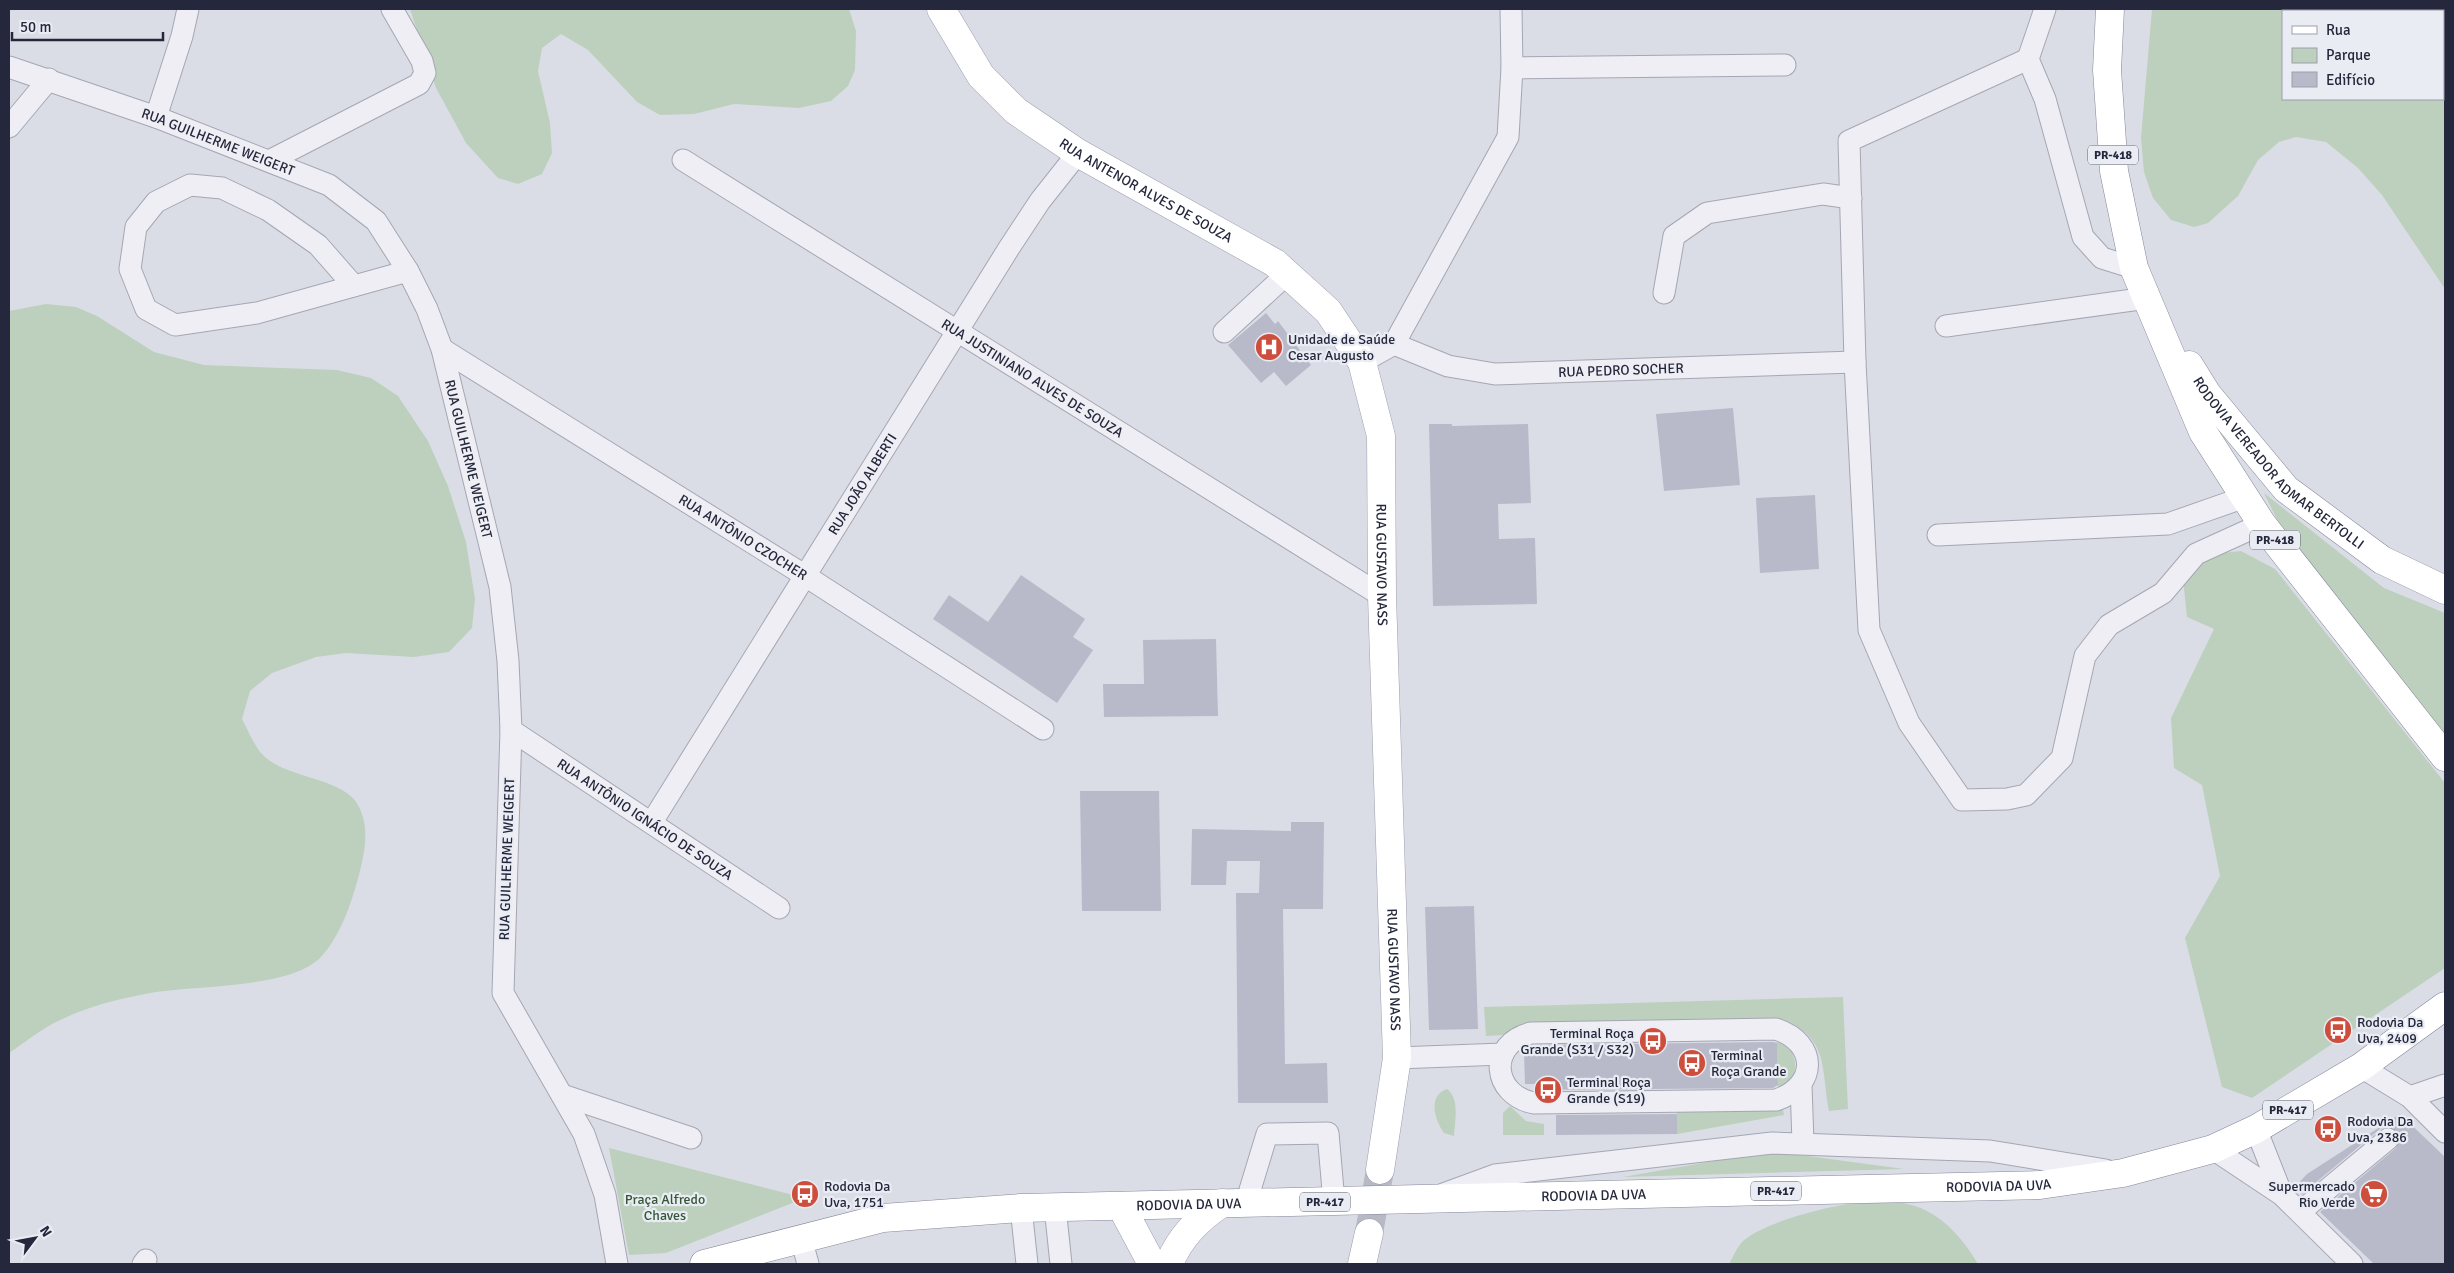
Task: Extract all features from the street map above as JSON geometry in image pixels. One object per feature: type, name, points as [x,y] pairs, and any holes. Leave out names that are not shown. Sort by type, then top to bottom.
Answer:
[{"type":"main road","name":"RUA ANTENOR ALVES DE SOUZA","points":[[941,9],[980,76],[1016,111],[1078,153],[1275,263],[1328,311],[1362,362]]},
{"type":"main road","name":"RODOVIA VEREADOR ADMAR BERTOLLI","points":[[2110,9],[2107,70],[2114,171],[2134,268],[2203,432],[2262,524],[2445,757]]},
{"type":"main road","name":"RODOVIA VEREADOR ADMAR BERTOLLI","points":[[2147,298],[2207,394],[2286,489],[2382,560],[2445,590]]},
{"type":"main road","name":"RUA GUSTAVO NASS","points":[[1362,362],[1381,436],[1382,596],[1398,1058],[1380,1170]]},
{"type":"main road","name":"RODOVIA DA UVA","points":[[704,1264],[883,1218],[1022,1208],[2040,1185],[2123,1173],[2213,1149],[2256,1129],[2362,1067],[2443,1009]]},
{"type":"main road","points":[[1169,1264],[1184,1237],[1194,1224],[1234,1203]]},
{"type":"main road","points":[[1121,1206],[1152,1264]]},
{"type":"main road","points":[[1362,1264],[1369,1233]]},
{"type":"street","points":[[156,117],[182,36],[188,9]]},
{"type":"street","points":[[268,161],[419,84],[425,73],[422,61],[392,9]]},
{"type":"street","points":[[1362,362],[1394,344],[1508,138],[1512,68],[1511,9]]},
{"type":"street","points":[[2045,9],[2028,59],[2045,99],[2083,237],[2102,258],[2134,268]]},
{"type":"street","points":[[2028,59],[1849,141],[1855,362],[1869,630],[1909,723],[1962,800],[2007,799],[2026,795],[2062,758],[2085,656],[2109,625],[2163,593],[2196,554],[2262,524]]},
{"type":"street","points":[[1512,68],[1785,64]]},
{"type":"street","name":"RUA GUILHERME WEIGERT","points":[[9,67],[156,117],[329,185],[376,221],[408,271],[427,309],[442,349],[500,587],[508,661],[511,730],[503,993],[584,1134],[605,1196],[618,1264]]},
{"type":"street","points":[[9,127],[49,80]]},
{"type":"street","name":"RUA JOÃO ALBERTI","points":[[652,822],[1040,201],[1078,153]]},
{"type":"street","name":"RUA JUSTINIANO ALVES DE SOUZA","points":[[683,160],[1382,596]]},
{"type":"street","points":[[354,286],[318,245],[268,210],[222,188],[190,185],[156,202],[136,227],[130,269],[146,309],[176,325],[257,313],[408,271]]},
{"type":"street","points":[[1664,293],[1674,236],[1707,213],[1823,194],[1851,198]]},
{"type":"street","points":[[1224,332],[1287,274]]},
{"type":"street","points":[[1946,326],[2147,298]]},
{"type":"street","name":"RUA PEDRO SOCHER","points":[[1394,344],[1448,366],[1495,374],[1855,362]]},
{"type":"street","name":"RUA ANTÔNIO CZOCHER","points":[[442,349],[804,576],[1043,729]]},
{"type":"street","points":[[1938,535],[2168,524],[2245,497]]},
{"type":"street","name":"RUA ANTÔNIO IGNÁCIO DE SOUZA","points":[[511,730],[779,908]]},
{"type":"street","points":[[1776,1029],[1790,1034],[1801,1044],[1807,1057],[1807,1072],[1801,1085],[1790,1095],[1776,1100],[1534,1103],[1513,1095],[1506,1087],[1501,1076],[1503,1054],[1514,1040],[1531,1033],[1776,1029]]},
{"type":"street","points":[[1398,1058],[1503,1054]]},
{"type":"street","points":[[2362,1067],[2410,1097],[2445,1132]]},
{"type":"street","points":[[1801,1085],[1803,1143]]},
{"type":"street","points":[[2410,1097],[2445,1085]]},
{"type":"street","points":[[562,1095],[691,1138]]},
{"type":"street","points":[[2256,1129],[2282,1194]]},
{"type":"street","points":[[1234,1203],[1267,1134],[1328,1133],[1334,1202]]},
{"type":"street","points":[[2300,1212],[2388,1139]]},
{"type":"street","points":[[1428,1199],[1495,1175],[1772,1143],[1990,1151],[2123,1173]]},
{"type":"street","points":[[2213,1149],[2282,1194],[2352,1264]]},
{"type":"street","points":[[1055,1207],[1060,1264]]},
{"type":"street","points":[[1022,1208],[1027,1264]]},
{"type":"street","points":[[801,1238],[808,1264]]},
{"type":"green space","points":[[410,9],[849,9],[856,31],[855,70],[848,86],[831,101],[799,108],[734,104],[694,114],[660,115],[637,102],[588,50],[561,34],[542,48],[538,71],[550,123],[552,153],[542,174],[518,184],[498,178],[466,143],[436,88]]},
{"type":"green space","points":[[2152,9],[2445,9],[2445,289],[2382,195],[2358,168],[2326,142],[2296,137],[2279,142],[2258,160],[2238,196],[2208,223],[2194,227],[2171,220],[2153,198],[2144,172],[2141,138]]},
{"type":"green space","points":[[46,304],[76,307],[97,316],[154,352],[204,365],[337,370],[371,378],[398,396],[428,441],[448,486],[466,542],[475,599],[472,628],[449,652],[414,657],[346,653],[316,657],[272,673],[250,691],[242,719],[254,743],[263,755],[285,769],[340,789],[351,796],[362,814],[365,842],[358,879],[339,930],[321,957],[307,967],[288,975],[265,980],[168,990],[102,1004],[56,1022],[9,1053],[9,311]]},
{"type":"green space","points":[[2264,493],[2384,588],[2445,613],[2445,744],[2286,538]]},
{"type":"green space","points":[[2241,551],[2275,569],[2445,783],[2445,968],[2252,1098],[2222,1087],[2185,938],[2220,876],[2202,785],[2174,768],[2171,718],[2214,629],[2187,617],[2183,579],[2211,554]]},
{"type":"green space","points":[[1843,997],[1848,1109],[1829,1111],[1823,1068],[1816,1045],[1798,1027],[1783,1019],[1486,1036],[1484,1007]]},
{"type":"green space","points":[[1777,1042],[1785,1045],[1790,1051],[1794,1057],[1795,1065],[1791,1079],[1786,1084],[1778,1087]]},
{"type":"green space","points":[[1447,1089],[1454,1098],[1455,1104],[1454,1136],[1444,1133],[1438,1122],[1435,1109],[1437,1097]]},
{"type":"green space","points":[[1510,1106],[1526,1121],[1544,1124],[1544,1135],[1503,1135],[1503,1113]]},
{"type":"green space","points":[[1783,1110],[1784,1115],[1677,1134],[1677,1112]]},
{"type":"green space","name":"Praça Alfredo Chaves","points":[[609,1148],[805,1198],[666,1253],[629,1255]]},
{"type":"green space","points":[[1770,1151],[1904,1169],[1623,1177]]},
{"type":"green space","points":[[1879,1199],[1914,1206],[1934,1215],[1949,1226],[1978,1264],[1729,1264],[1743,1241],[1771,1225],[1828,1208]]},
{"type":"building","points":[[1266,313],[1275,324],[1278,321],[1311,365],[1286,386],[1274,372],[1261,383],[1228,345]]},
{"type":"building","points":[[1733,408],[1740,485],[1664,491],[1656,414]]},
{"type":"building","points":[[1429,424],[1452,424],[1452,426],[1528,424],[1531,503],[1498,504],[1499,539],[1535,538],[1537,604],[1433,606]]},
{"type":"building","points":[[1815,495],[1819,569],[1760,573],[1756,498]]},
{"type":"building","points":[[1021,575],[1085,619],[1073,637],[1093,650],[1057,703],[933,619],[949,595],[988,622]]},
{"type":"building","points":[[1216,639],[1218,716],[1104,717],[1103,684],[1144,684],[1143,640]]},
{"type":"building","points":[[1080,791],[1159,791],[1161,911],[1082,911]]},
{"type":"building","points":[[1291,822],[1324,822],[1323,909],[1283,909],[1285,1064],[1327,1063],[1328,1103],[1238,1103],[1236,893],[1259,893],[1260,861],[1227,861],[1226,885],[1191,885],[1192,829],[1291,831]]},
{"type":"building","points":[[1474,906],[1478,1029],[1429,1030],[1425,907]]},
{"type":"building","points":[[1777,1043],[1778,1085],[1773,1088],[1536,1090],[1535,1084],[1525,1084],[1524,1053],[1535,1053],[1535,1045]]},
{"type":"building","points":[[1677,1114],[1677,1134],[1556,1135],[1556,1115]]},
{"type":"building","name":"Supermercado Rio Verde","points":[[2400,1114],[2445,1157],[2445,1264],[2374,1264],[2320,1212],[2396,1148],[2400,1136],[2393,1128],[2386,1127],[2380,1129],[2302,1194],[2295,1187],[2307,1174]]},
{"type":"tunnel","points":[[1369,1233],[1380,1170]]},
{"type":"place","name":"Unidade de Saúde Cesar Augusto","points":[[1269,347]]},
{"type":"place","name":"Rodovia Da Uva, 2409","points":[[2338,1030]]},
{"type":"place","name":"Terminal Roça Grande (S31 / S32)","points":[[1653,1041]]},
{"type":"place","name":"Terminal Roça Grande","points":[[1692,1063]]},
{"type":"place","name":"Terminal Roça Grande (S19)","points":[[1548,1090]]},
{"type":"place","name":"Rodovia Da Uva, 2386","points":[[2328,1129]]},
{"type":"place","name":"Rodovia Da Uva, 1751","points":[[805,1194]]},
{"type":"place","name":"Supermercado Rio Verde","points":[[2374,1194]]}]
